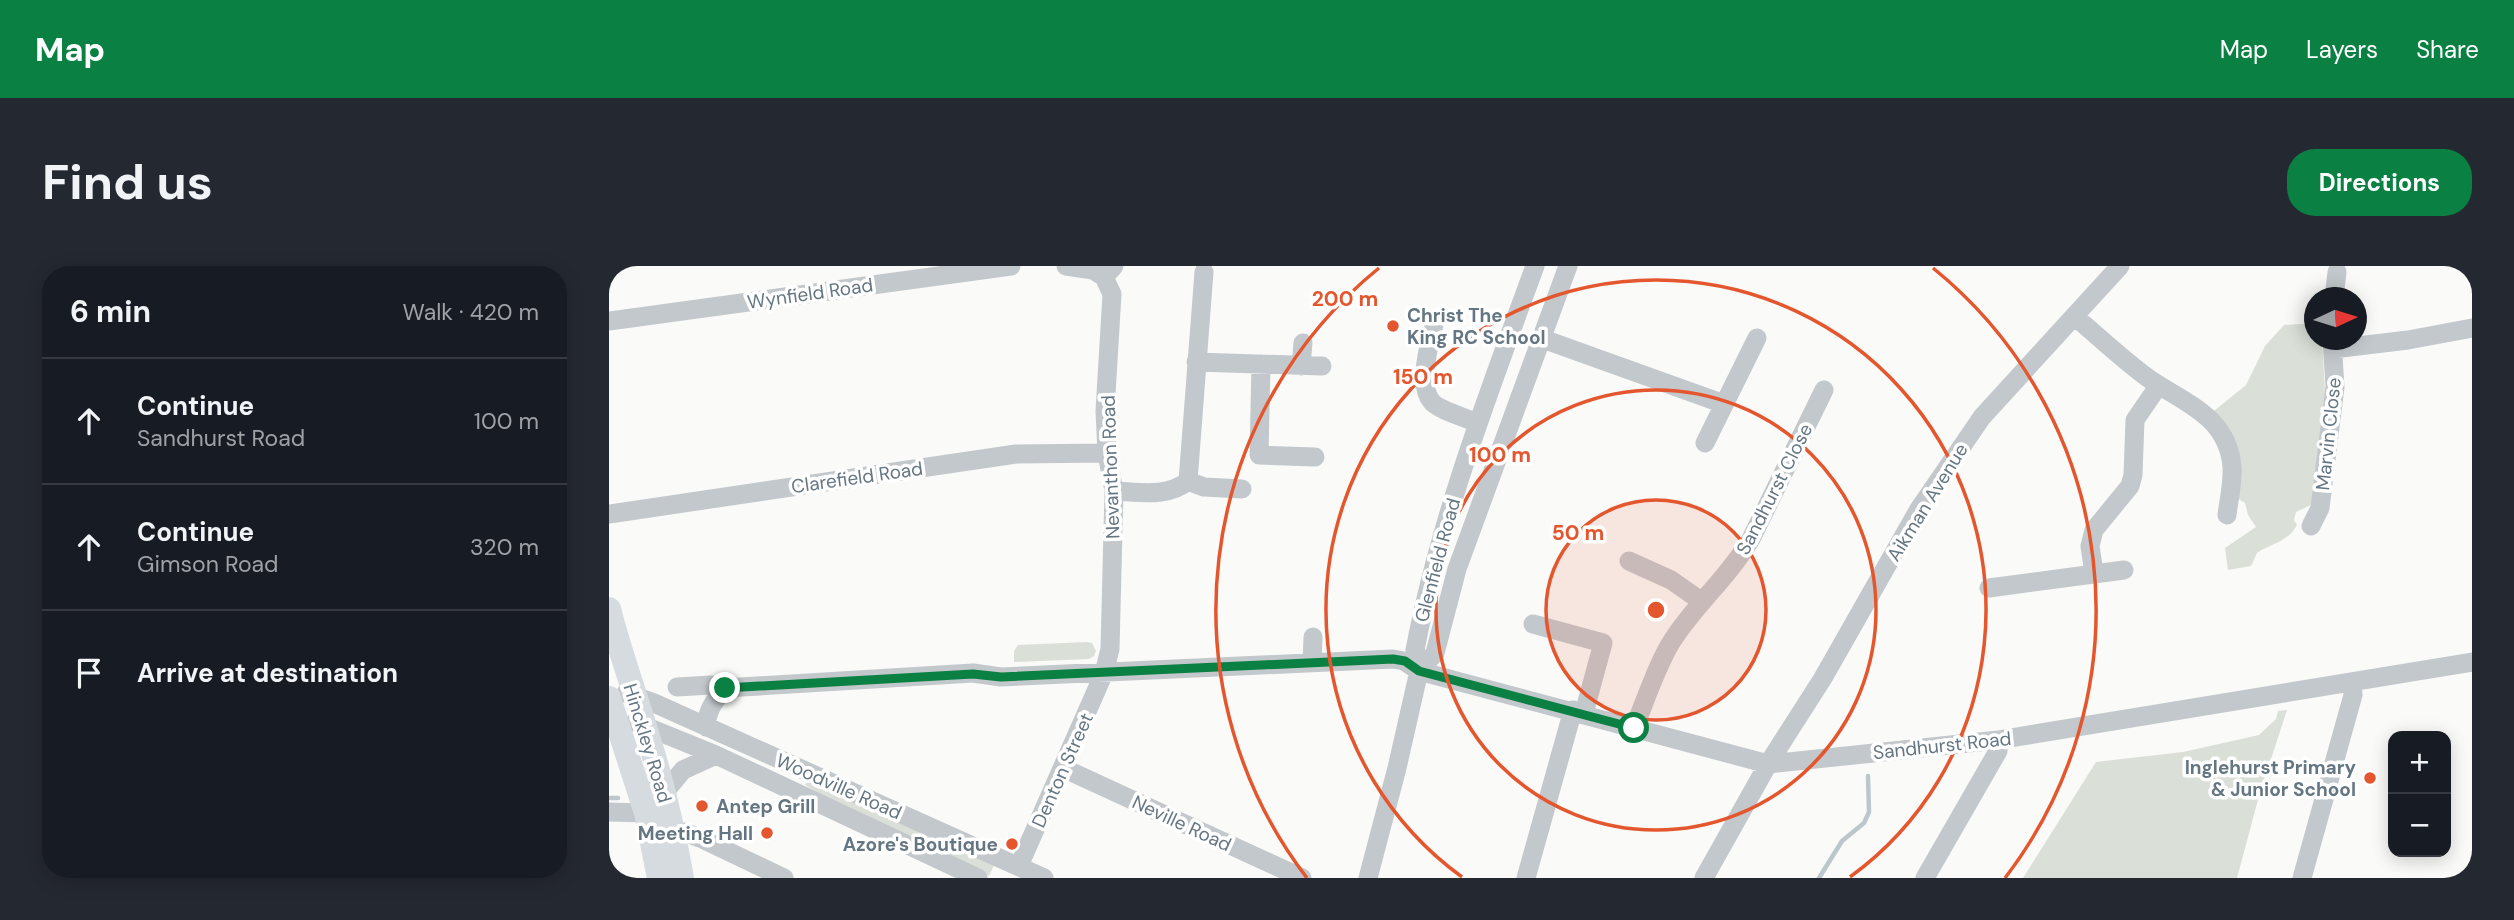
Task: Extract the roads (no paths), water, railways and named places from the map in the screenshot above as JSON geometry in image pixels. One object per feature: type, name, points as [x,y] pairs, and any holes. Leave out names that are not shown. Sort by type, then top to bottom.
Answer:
[{"type":"main road","name":"Hinckley Road","points":[[609,609],[664,793],[682,878]]},
{"type":"main road","name":"Hinckley Road","points":[[611,710],[646,813],[659,878]]},
{"type":"street","name":"Wynfield Road","points":[[609,321],[1011,266]]},
{"type":"street","points":[[1066,266],[1109,271]]},
{"type":"street","name":"Glenfield Road","points":[[1368,878],[1419,671],[1415,650],[1421,616],[1448,511],[1479,417],[1535,266]]},
{"type":"street","name":"Glenfield Road","points":[[1419,671],[1435,653],[1457,569],[1568,266]]},
{"type":"street","name":"Aikman Avenue","points":[[1704,878],[1768,764],[1823,678],[1919,509],[1982,418],[2120,266]]},
{"type":"street","name":"Nevanthon Road","points":[[1104,673],[1110,649],[1114,491],[1107,453],[1105,411],[1112,294],[1109,271]]},
{"type":"street","points":[[1114,491],[1165,493],[1188,481],[1204,272]]},
{"type":"street","points":[[2335,287],[2337,272]]},
{"type":"street","points":[[2074,316],[2159,385],[2206,414],[2224,436],[2232,468],[2227,515]]},
{"type":"street","points":[[1435,320],[1426,362],[1427,392],[1433,403],[1479,417],[1510,422]]},
{"type":"street","points":[[2367,342],[2408,340],[2472,328]]},
{"type":"street","points":[[1705,443],[1757,338]]},
{"type":"street","points":[[1543,339],[1724,404]]},
{"type":"street","points":[[1301,366],[1303,343]]},
{"type":"street","name":"Marvin Close","points":[[2311,526],[2320,508],[2335,387],[2333,350]]},
{"type":"street","points":[[1196,362],[1322,366]]},
{"type":"street","points":[[1261,365],[1259,455],[1315,457]]},
{"type":"street","points":[[2094,573],[2091,537],[2130,486],[2133,475],[2135,420],[2159,385]]},
{"type":"street","name":"Sandhurst Close","points":[[1634,728],[1672,640],[1701,601],[1738,561],[1751,539],[1823,390]]},
{"type":"street","name":"Clarefield Road","points":[[609,514],[1016,454],[1107,453]]},
{"type":"street","points":[[1188,481],[1204,487],[1234,483]]},
{"type":"street","points":[[1629,561],[1671,580],[1701,601]]},
{"type":"street","points":[[1989,588],[2124,570]]},
{"type":"street","points":[[1525,878],[1603,643],[1533,624]]},
{"type":"street","points":[[1312,663],[1313,637]]},
{"type":"street","name":"Sandhurst Road","points":[[677,687],[711,685],[725,688],[973,674],[1001,677],[1393,659],[1405,661],[1419,671],[1768,764],[1998,740],[2472,662]]},
{"type":"street","name":"Denton Street","points":[[1022,872],[1104,673]]},
{"type":"street","points":[[2302,878],[2353,695],[2352,682]]},
{"type":"street","name":"Woodville Road","points":[[609,688],[634,695],[1022,872],[1044,878]]},
{"type":"street","points":[[706,727],[712,704],[725,688]]},
{"type":"street","name":"Woodville Road","points":[[611,710],[716,755],[978,878]]},
{"type":"street","points":[[1925,878],[1998,751],[1998,740]]},
{"type":"street","points":[[664,793],[683,770],[716,755]]},
{"type":"street","name":"Neville Road","points":[[1063,768],[1302,878]]},
{"type":"street","points":[[609,811],[646,813]]},
{"type":"street","points":[[674,834],[684,832],[700,838],[784,878]]},
{"type":"street","points":[[999,878],[1005,867],[1022,872]]},
{"type":"waterway","points":[[1819,878],[1842,841],[1864,823],[1869,812],[1868,776]]},
{"type":"waterway","points":[[609,798],[618,798]]},
{"type":"place","name":"Christ The King RC School","points":[[1393,326]]},
{"type":"place","name":"Inglehurst Primary & Junior School","points":[[2370,778]]},
{"type":"place","name":"Antep Grill","points":[[702,806]]},
{"type":"place","name":"Meeting Hall","points":[[767,833]]},
{"type":"place","name":"Azore's Boutique","points":[[1012,844]]}]
